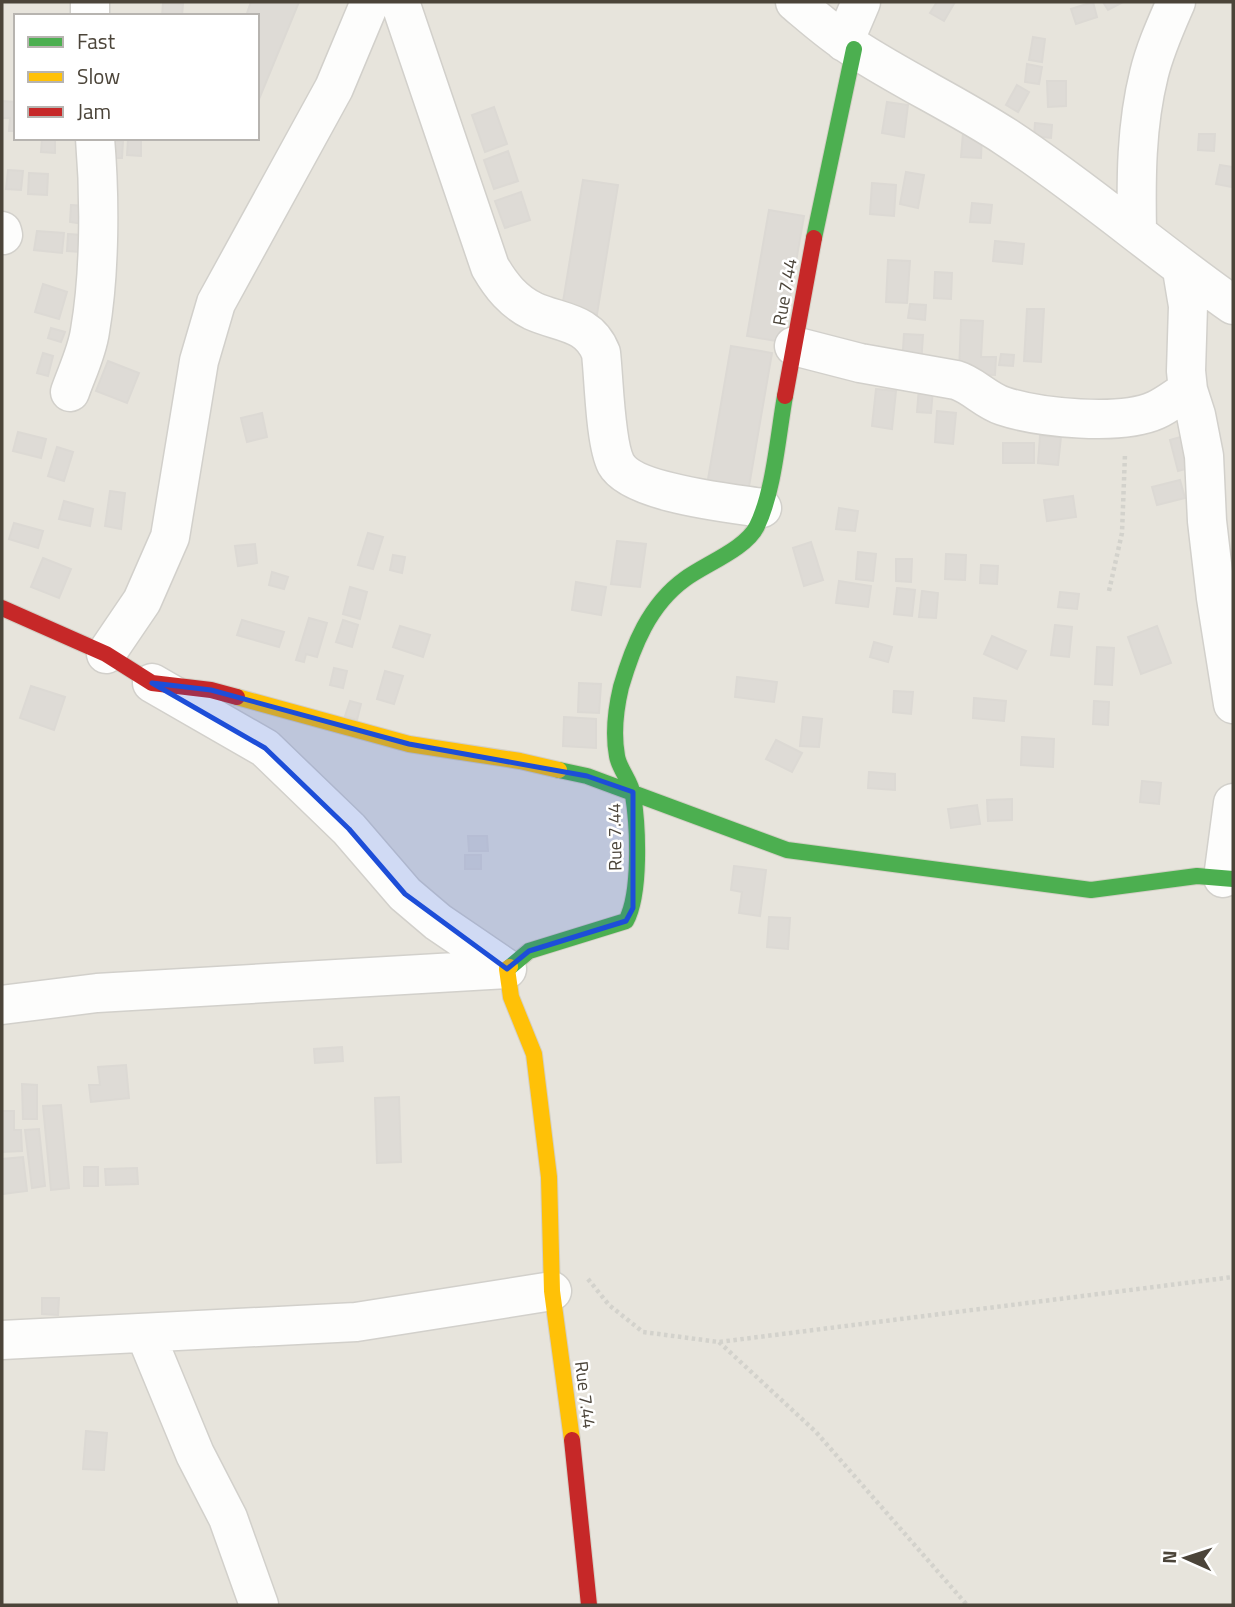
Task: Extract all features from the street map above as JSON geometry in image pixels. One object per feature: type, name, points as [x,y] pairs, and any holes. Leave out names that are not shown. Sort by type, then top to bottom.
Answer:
[{"type":"street","points":[[106,654],[142,601],[170,537],[198,361],[216,303],[334,88],[370,2]]},
{"type":"street","points":[[400,2],[490,267],[503,289],[519,302],[533,311],[590,333],[597,342],[601,352],[611,450],[617,466],[625,475],[657,489],[762,508]]},
{"type":"street","points":[[795,2],[849,45],[1004,135],[1071,181],[1182,270],[1233,305]]},
{"type":"street","points":[[849,45],[861,2]]},
{"type":"street","points":[[1137,232],[1136,165],[1141,117],[1149,74],[1176,2]]},
{"type":"street","name":"Rue 7.44","points":[[589,1605],[567,1394],[568,1282],[549,1177],[534,1054],[510,997],[507,969],[529,951],[626,920],[633,908],[637,841],[633,792],[617,757],[617,709],[641,629],[657,606],[683,580],[747,540],[758,527],[770,484],[849,45]]},
{"type":"street","points":[[70,392],[90,332],[96,275],[95,140]]},
{"type":"street","points":[[1182,270],[1188,306],[1188,390],[1204,456],[1207,521],[1216,598],[1233,704]]},
{"type":"street","points":[[794,346],[860,363],[965,383],[1001,405],[1050,415],[1126,418],[1157,410],[1188,390]]},
{"type":"street","points":[[2,608],[106,654],[265,748],[349,830],[405,894],[438,922],[507,969]]},
{"type":"street","points":[[152,683],[211,690],[409,744],[520,761],[587,776],[787,850],[1090,890],[1196,876],[1228,879],[1233,803]]},
{"type":"street","points":[[2,1005],[97,993],[507,969]]},
{"type":"street","points":[[2,1340],[356,1322],[568,1282]]},
{"type":"street","points":[[145,1334],[195,1454],[228,1518],[259,1605]]},
{"type":"path","points":[[1109,590],[1122,533],[1126,418]]},
{"type":"path","points":[[568,1282],[609,1305],[643,1332],[719,1342],[1233,1277]]},
{"type":"path","points":[[719,1342],[816,1432],[967,1605]]},
{"type":"highlighted area","points":[[152,683],[211,690],[409,744],[587,776],[633,792],[633,908],[626,921],[529,951],[507,969],[405,894],[349,829],[265,748]]},
{"type":"shaded area","points":[[2,2],[1233,2],[1233,1605],[2,1605]]},
{"type":"building","points":[[251,2],[299,2],[259,99],[259,14],[247,14]]},
{"type":"building","points":[[937,2],[955,2],[944,21],[930,13]]},
{"type":"building","points":[[1093,2],[1097,17],[1076,24],[1071,9]]},
{"type":"building","points":[[1103,2],[1123,2],[1108,10]]},
{"type":"building","points":[[163,3],[183,4],[182,14],[162,14]]},
{"type":"building","points":[[1033,37],[1045,39],[1042,62],[1029,60]]},
{"type":"building","points":[[1027,64],[1042,67],[1039,84],[1025,82]]},
{"type":"building","points":[[1047,81],[1066,81],[1066,106],[1048,107]]},
{"type":"building","points":[[1017,85],[1029,92],[1018,112],[1006,105]]},
{"type":"building","points":[[2,101],[14,102],[14,131],[9,131],[10,118],[2,118]]},
{"type":"building","points":[[887,102],[908,105],[904,137],[882,133]]},
{"type":"building","points":[[494,107],[507,144],[485,152],[472,115]]},
{"type":"building","points":[[1035,123],[1052,125],[1051,138],[1034,136]]},
{"type":"building","points":[[963,133],[982,134],[981,158],[961,157]]},
{"type":"building","points":[[1199,134],[1215,134],[1214,151],[1198,150]]},
{"type":"building","points":[[42,140],[55,140],[55,153],[41,152]]},
{"type":"building","points":[[110,140],[123,141],[122,158],[109,158]]},
{"type":"building","points":[[128,140],[141,140],[141,156],[127,155]]},
{"type":"building","points":[[508,151],[518,181],[494,189],[484,160]]},
{"type":"building","points":[[1220,165],[1233,167],[1232,187],[1216,184]]},
{"type":"building","points":[[8,170],[23,171],[21,190],[6,189]]},
{"type":"building","points":[[906,172],[924,175],[918,208],[900,204]]},
{"type":"building","points":[[29,173],[48,174],[47,195],[28,194]]},
{"type":"building","points":[[583,180],[618,185],[597,314],[562,308]]},
{"type":"building","points":[[872,183],[896,185],[894,216],[870,214]]},
{"type":"building","points":[[521,192],[530,220],[505,228],[495,201]]},
{"type":"building","points":[[972,203],[992,205],[990,223],[970,222]]},
{"type":"building","points":[[71,205],[86,206],[84,224],[70,222]]},
{"type":"building","points":[[769,210],[804,216],[782,342],[747,336]]},
{"type":"building","points":[[37,231],[64,233],[62,253],[34,250]]},
{"type":"building","points":[[68,234],[82,235],[81,252],[67,251]]},
{"type":"building","points":[[995,241],[1024,244],[1022,264],[993,261]]},
{"type":"building","points":[[888,260],[910,261],[907,303],[886,302]]},
{"type":"building","points":[[935,272],[952,273],[951,299],[934,298]]},
{"type":"building","points":[[43,284],[67,292],[59,319],[35,312]]},
{"type":"building","points":[[910,304],[926,305],[925,320],[908,318]]},
{"type":"building","points":[[1027,309],[1044,309],[1041,362],[1024,361]]},
{"type":"building","points":[[961,320],[983,321],[981,357],[996,357],[995,375],[959,374]]},
{"type":"building","points":[[51,328],[65,332],[61,342],[48,338]]},
{"type":"building","points":[[904,334],[923,335],[921,365],[902,364]]},
{"type":"building","points":[[731,346],[772,353],[748,492],[707,485]]},
{"type":"building","points":[[43,353],[53,356],[48,376],[37,373]]},
{"type":"building","points":[[1001,354],[1014,355],[1013,366],[999,365]]},
{"type":"building","points":[[108,361],[139,373],[127,403],[96,391]]},
{"type":"building","points":[[919,387],[933,389],[931,413],[917,412]]},
{"type":"building","points":[[876,389],[896,391],[892,429],[872,426]]},
{"type":"building","points":[[937,411],[956,413],[953,444],[935,442]]},
{"type":"building","points":[[262,413],[267,437],[247,442],[241,418]]},
{"type":"building","points":[[18,432],[46,439],[41,458],[13,451]]},
{"type":"building","points":[[1188,435],[1196,466],[1178,471],[1170,440]]},
{"type":"building","points":[[1040,436],[1061,437],[1058,465],[1038,463]]},
{"type":"building","points":[[1003,443],[1034,443],[1034,463],[1003,463]]},
{"type":"building","points":[[57,447],[73,452],[64,481],[48,476]]},
{"type":"building","points":[[1180,480],[1185,498],[1157,505],[1152,487]]},
{"type":"building","points":[[110,491],[125,493],[121,529],[105,526]]},
{"type":"building","points":[[1073,496],[1076,517],[1047,521],[1044,500]]},
{"type":"building","points":[[64,501],[93,509],[90,526],[59,519]]},
{"type":"building","points":[[839,508],[858,511],[855,531],[836,529]]},
{"type":"building","points":[[14,523],[43,531],[38,548],[9,539]]},
{"type":"building","points":[[368,533],[383,537],[373,569],[358,565]]},
{"type":"building","points":[[617,541],[646,544],[640,587],[611,584]]},
{"type":"building","points":[[811,542],[823,580],[804,586],[793,548]]},
{"type":"building","points":[[255,544],[257,563],[238,566],[235,546]]},
{"type":"building","points":[[858,552],[876,554],[873,581],[856,579]]},
{"type":"building","points":[[946,554],[966,555],[965,580],[945,579]]},
{"type":"building","points":[[393,555],[405,557],[402,573],[390,570]]},
{"type":"building","points":[[43,558],[71,569],[59,598],[31,587]]},
{"type":"building","points":[[896,559],[912,559],[911,582],[896,581]]},
{"type":"building","points":[[981,565],[998,566],[997,584],[980,583]]},
{"type":"building","points":[[272,572],[288,577],[284,589],[269,585]]},
{"type":"building","points":[[839,581],[871,586],[868,607],[836,603]]},
{"type":"building","points":[[576,582],[606,587],[601,615],[572,610]]},
{"type":"building","points":[[350,587],[367,592],[360,619],[343,614]]},
{"type":"building","points":[[897,588],[915,590],[912,616],[894,614]]},
{"type":"building","points":[[922,591],[938,593],[936,618],[919,617]]},
{"type":"building","points":[[1060,592],[1079,594],[1077,609],[1058,607]]},
{"type":"building","points":[[309,618],[327,623],[317,657],[306,654],[304,662],[296,660]]},
{"type":"building","points":[[242,620],[284,632],[279,647],[237,635]]},
{"type":"building","points":[[343,620],[358,625],[352,647],[336,642]]},
{"type":"building","points":[[1055,625],[1072,627],[1069,657],[1051,655]]},
{"type":"building","points":[[400,626],[430,635],[423,657],[393,647]]},
{"type":"building","points":[[1157,626],[1171,663],[1141,674],[1128,637]]},
{"type":"building","points":[[992,636],[1026,651],[1017,669],[984,654]]},
{"type":"building","points":[[874,642],[892,647],[888,662],[870,657]]},
{"type":"building","points":[[1097,647],[1114,648],[1112,685],[1095,684]]},
{"type":"building","points":[[334,668],[347,671],[343,688],[330,685]]},
{"type":"building","points":[[385,671],[403,676],[394,704],[377,699]]},
{"type":"building","points":[[737,677],[777,682],[774,702],[735,697]]},
{"type":"building","points":[[579,683],[601,684],[599,713],[578,712]]},
{"type":"building","points":[[31,686],[65,697],[54,730],[20,718]]},
{"type":"building","points":[[894,691],[913,692],[911,714],[893,712]]},
{"type":"building","points":[[974,698],[1006,701],[1004,721],[973,718]]},
{"type":"building","points":[[350,701],[361,704],[357,720],[345,716]]},
{"type":"building","points":[[1094,701],[1109,702],[1108,725],[1093,724]]},
{"type":"building","points":[[564,717],[596,719],[596,748],[563,746]]},
{"type":"building","points":[[803,717],[822,719],[819,747],[800,746]]},
{"type":"building","points":[[1022,737],[1054,739],[1053,767],[1021,765]]},
{"type":"building","points":[[776,740],[802,753],[792,772],[766,759]]},
{"type":"building","points":[[869,772],[895,774],[895,790],[868,788]]},
{"type":"building","points":[[1142,781],[1161,783],[1159,804],[1140,802]]},
{"type":"building","points":[[1012,799],[1012,820],[988,821],[987,800]]},
{"type":"building","points":[[977,805],[980,824],[951,828],[948,809]]},
{"type":"building","points":[[468,836],[487,836],[488,851],[469,851]]},
{"type":"building","points":[[465,855],[481,855],[481,869],[465,869]]},
{"type":"building","points":[[734,866],[766,870],[760,916],[739,913],[742,892],[731,890]]},
{"type":"building","points":[[769,917],[790,918],[788,949],[767,947]]},
{"type":"building","points":[[342,1047],[343,1061],[315,1063],[314,1049]]},
{"type":"building","points":[[126,1065],[129,1098],[91,1102],[89,1085],[100,1085],[98,1067]]},
{"type":"building","points":[[22,1084],[37,1085],[37,1119],[23,1119]]},
{"type":"building","points":[[399,1097],[401,1162],[377,1163],[375,1098]]},
{"type":"building","points":[[61,1105],[69,1188],[51,1190],[43,1106]]},
{"type":"building","points":[[2,1111],[14,1111],[14,1130],[21,1130],[22,1151],[2,1152]]},
{"type":"building","points":[[39,1129],[45,1186],[32,1188],[25,1130]]},
{"type":"building","points":[[23,1157],[27,1191],[2,1194],[2,1159]]},
{"type":"building","points":[[84,1167],[98,1167],[98,1186],[84,1186]]},
{"type":"building","points":[[137,1168],[138,1184],[106,1185],[105,1169]]},
{"type":"building","points":[[42,1298],[59,1298],[58,1315],[42,1314]]},
{"type":"building","points":[[86,1431],[107,1433],[104,1470],[83,1469]]},
{"type":"traffic: fast","points":[[814,238],[854,49]]},
{"type":"traffic: fast","points":[[510,967],[529,951],[626,921],[634,894],[637,841],[633,795],[618,761],[616,748],[616,721],[621,687],[644,627],[672,589],[744,542],[757,526],[768,496],[785,396]]},
{"type":"traffic: fast","points":[[559,770],[587,776],[787,850],[1091,890],[1197,876],[1233,879]]},
{"type":"traffic: slow","points":[[237,697],[409,744],[520,761],[559,770]]},
{"type":"traffic: slow","points":[[510,967],[507,969],[511,997],[534,1054],[549,1177],[552,1291],[572,1440]]},
{"type":"traffic: jam","points":[[785,396],[814,238]]},
{"type":"traffic: jam","points":[[2,608],[106,654],[152,683],[211,690],[237,697]]},
{"type":"traffic: jam","points":[[572,1440],[589,1605]]}]
